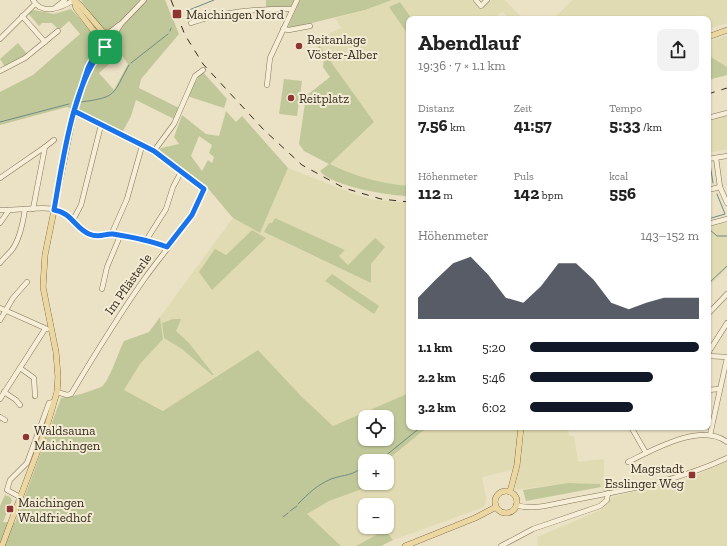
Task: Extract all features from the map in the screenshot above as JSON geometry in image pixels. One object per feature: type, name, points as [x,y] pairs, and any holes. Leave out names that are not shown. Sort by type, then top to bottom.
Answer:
[{"type":"main road","points":[[74,0],[103,32],[112,34],[115,39],[113,45],[102,46]]},
{"type":"main road","points":[[74,0],[76,8],[99,38],[102,46]]},
{"type":"main road","points":[[711,36],[727,30]]},
{"type":"main road","points":[[99,38],[103,32]]},
{"type":"main road","points":[[2,546],[43,440],[57,392],[58,365],[48,329],[42,280],[46,244],[74,111],[86,74],[102,46]]},
{"type":"main road","points":[[510,492],[517,465],[521,430]]},
{"type":"main road","points":[[503,491],[510,492],[515,496],[516,505],[509,512],[502,512],[496,507],[495,501],[498,495],[503,491]]},
{"type":"main road","points":[[405,546],[475,518],[496,507]]},
{"type":"street","points":[[0,39],[34,2],[42,9],[66,6],[74,0]]},
{"type":"street","points":[[112,34],[144,0]]},
{"type":"street","points":[[267,85],[270,58],[296,0]]},
{"type":"street","points":[[476,0],[481,6],[487,0]]},
{"type":"street","points":[[55,8],[62,1]]},
{"type":"street","points":[[191,23],[217,15],[253,10],[291,9]]},
{"type":"street","points":[[22,16],[44,42]]},
{"type":"street","points":[[283,29],[289,30],[310,26]]},
{"type":"street","points":[[0,71],[18,62],[58,31]]},
{"type":"street","points":[[154,151],[174,124],[195,76],[203,70]]},
{"type":"street","name":"Im Pflästerle","points":[[57,392],[67,395],[71,394],[122,311],[167,247],[192,215],[204,189],[154,151],[74,111]]},
{"type":"street","points":[[711,117],[727,113]]},
{"type":"street","points":[[73,220],[81,205],[101,125]]},
{"type":"street","points":[[0,178],[45,148],[54,140]]},
{"type":"street","points":[[112,234],[127,199],[142,146]]},
{"type":"street","points":[[33,209],[45,148]]},
{"type":"street","points":[[711,159],[727,156]]},
{"type":"street","points":[[716,158],[720,187],[727,202]]},
{"type":"street","points":[[147,239],[166,209],[173,187],[181,172]]},
{"type":"street","points":[[711,189],[720,187]]},
{"type":"street","points":[[0,263],[12,250],[22,226],[25,209]]},
{"type":"street","points":[[0,210],[33,209],[61,211],[88,234],[101,237],[112,234],[147,239],[167,247]]},
{"type":"street","points":[[0,223],[9,210]]},
{"type":"street","points":[[711,223],[727,219]]},
{"type":"street","points":[[102,289],[107,267],[120,236]]},
{"type":"street","points":[[0,320],[5,310],[27,282]]},
{"type":"street","points":[[711,311],[727,294]]},
{"type":"street","points":[[0,308],[48,329],[0,399]]},
{"type":"street","points":[[711,350],[727,323]]},
{"type":"street","points":[[711,355],[727,358],[711,430]]},
{"type":"street","points":[[20,368],[34,378],[35,396]]},
{"type":"street","points":[[711,390],[719,389]]},
{"type":"street","points":[[4,392],[16,400],[20,405]]},
{"type":"street","points":[[20,497],[7,490],[8,484],[27,463],[50,403],[54,402]]},
{"type":"street","points":[[0,417],[5,420]]},
{"type":"street","points":[[633,430],[646,453]]},
{"type":"street","points":[[710,435],[711,430]]},
{"type":"street","points":[[628,462],[664,444],[710,435],[727,442]]},
{"type":"street","points":[[516,505],[534,506],[634,489],[669,480],[727,458]]},
{"type":"street","points":[[501,546],[533,529],[600,506],[606,500],[608,493]]},
{"type":"shaded area","points":[[392,0],[474,0],[481,8],[491,0],[505,0],[520,16],[507,16],[503,12],[498,14],[498,16],[410,16],[400,2],[389,7],[406,32],[406,186],[384,183],[357,176],[330,164],[374,122],[316,40],[341,28],[335,18],[365,10]]},
{"type":"shaded area","points":[[573,0],[727,0],[727,23],[711,28],[711,16],[556,16]]},
{"type":"shaded area","points":[[727,35],[727,67],[711,57],[711,41]]},
{"type":"shaded area","points":[[727,115],[727,149],[711,152],[711,119]]},
{"type":"shaded area","points":[[288,168],[354,194],[374,200],[406,203],[406,394],[370,410],[358,410],[358,415],[333,426],[301,396],[258,350],[164,411],[124,390],[140,364],[163,339],[160,317],[233,218],[260,233]],"holes":[[[275,218],[345,250],[339,256],[348,265],[375,239],[385,247],[371,264],[371,283],[282,241],[272,223]],[[252,230],[212,290],[215,250],[226,255]]]},
{"type":"shaded area","points":[[727,223],[727,268],[711,285],[711,226]]},
{"type":"shaded area","points":[[424,430],[520,430],[515,469],[482,477],[486,497],[485,506],[481,508],[393,540],[388,534],[394,534],[394,498],[358,498],[358,534],[377,534],[356,546],[341,546],[306,514],[329,501],[359,490],[394,490],[394,454]]},
{"type":"shaded area","points":[[525,430],[568,430],[569,436],[574,436],[578,462],[604,459],[604,489],[611,492],[603,491],[600,484],[568,483],[515,490]]},
{"type":"shaded area","points":[[727,461],[727,546],[538,546],[537,537],[601,510],[612,497],[668,484],[678,484]]},
{"type":"green space","points":[[81,0],[165,0],[179,34],[141,79],[139,88],[179,108],[174,119],[136,100],[131,116],[122,133],[67,107],[0,125],[0,92],[33,75],[80,34],[69,21],[59,30],[52,23],[42,23],[39,26],[28,13],[34,10],[54,14],[71,9],[95,35],[102,28]],"holes":[[[121,54],[128,64],[114,90],[99,73]]]},
{"type":"green space","points":[[266,0],[295,0],[291,7],[266,7]]},
{"type":"green space","points":[[300,0],[392,0],[365,10],[291,28],[288,27]]},
{"type":"green space","points":[[400,2],[410,16],[406,16],[406,32],[389,7]]},
{"type":"green space","points":[[18,43],[27,54],[5,67],[0,59]]},
{"type":"green space","points":[[319,45],[374,122],[330,164],[368,179],[406,186],[406,196],[375,192],[348,186],[336,181],[320,171],[329,164],[304,151],[299,144],[306,96],[330,77],[323,67],[324,59],[318,48]]},
{"type":"green space","points":[[711,57],[727,67],[727,75],[711,79]]},
{"type":"green space","points":[[202,71],[227,99],[224,108],[187,96]]},
{"type":"green space","name":"Reitplatz","points":[[284,79],[302,81],[297,116],[279,114]]},
{"type":"green space","points":[[226,111],[236,122],[242,116],[288,168],[260,233],[233,218],[206,186],[202,186],[158,153],[161,148],[179,144],[174,137],[182,115],[206,134],[219,136]],"holes":[[[199,136],[212,145],[209,153],[214,157],[212,163],[208,160],[202,171],[191,156]]]},
{"type":"green space","points":[[275,218],[345,250],[339,256],[348,265],[375,238],[385,247],[371,264],[371,283],[264,232],[269,223],[272,223]]},
{"type":"green space","points":[[252,230],[266,238],[212,290],[199,272],[215,249],[226,255]]},
{"type":"green space","points":[[332,274],[379,306],[374,314],[325,281]]},
{"type":"green space","points":[[160,317],[163,339],[140,364],[124,390],[163,411],[258,350],[301,396],[333,426],[358,415],[358,446],[394,446],[394,410],[370,410],[406,394],[406,430],[424,430],[394,454],[358,454],[358,490],[359,490],[329,501],[307,514],[341,546],[0,546],[0,506],[5,495],[10,497],[12,500],[3,522],[15,523],[61,398],[82,394],[101,387],[110,373],[124,341],[149,332]]},
{"type":"green space","points":[[173,319],[181,319],[176,331],[189,343],[214,375],[212,375],[182,349],[164,338],[162,323]]},
{"type":"green space","points":[[568,483],[600,484],[601,487],[526,501],[523,490]]},
{"type":"green space","points":[[378,534],[388,534],[393,540],[381,546],[356,546]]},
{"type":"waterway","points":[[189,10],[214,0]]},
{"type":"waterway","points":[[131,63],[168,34]]},
{"type":"waterway","points":[[81,102],[102,98],[112,93],[116,89],[129,65]]},
{"type":"waterway","points":[[0,122],[69,104]]},
{"type":"waterway","points":[[711,170],[713,183]]},
{"type":"waterway","points":[[711,218],[725,214],[717,194]]},
{"type":"waterway","points":[[711,231],[717,236],[727,236]]},
{"type":"waterway","points":[[711,281],[727,266]]},
{"type":"waterway","points":[[388,454],[417,430]]},
{"type":"waterway","points":[[298,504],[321,484],[331,479],[358,470]]},
{"type":"waterway","points":[[290,511],[297,506]]},
{"type":"waterway","points":[[283,517],[288,513]]},
{"type":"railway","points":[[171,0],[185,35],[203,64],[264,130],[302,165],[344,188],[381,199],[406,202]]},
{"type":"railway","points":[[711,93],[727,88]]},
{"type":"place","name":"Maichingen Nord","points":[[177,14]]},
{"type":"place","name":"Reitanlage Vöster-Alber","points":[[299,46]]},
{"type":"place","name":"Reitplatz","points":[[291,98]]},
{"type":"place","name":"Waldsauna Maichingen","points":[[26,437]]},
{"type":"place","name":"Magstadt Esslinger Weg","points":[[692,475]]},
{"type":"place","name":"Maichingen Waldfriedhof","points":[[10,509]]},
{"type":"route","points":[[105,47],[91,70],[86,74],[80,91],[74,111],[72,120],[54,210],[61,211],[88,234],[101,237],[112,234],[132,236],[147,239],[167,247],[192,215],[200,201],[204,189],[154,151],[74,111],[80,91],[88,68],[100,44],[105,47]]}]
